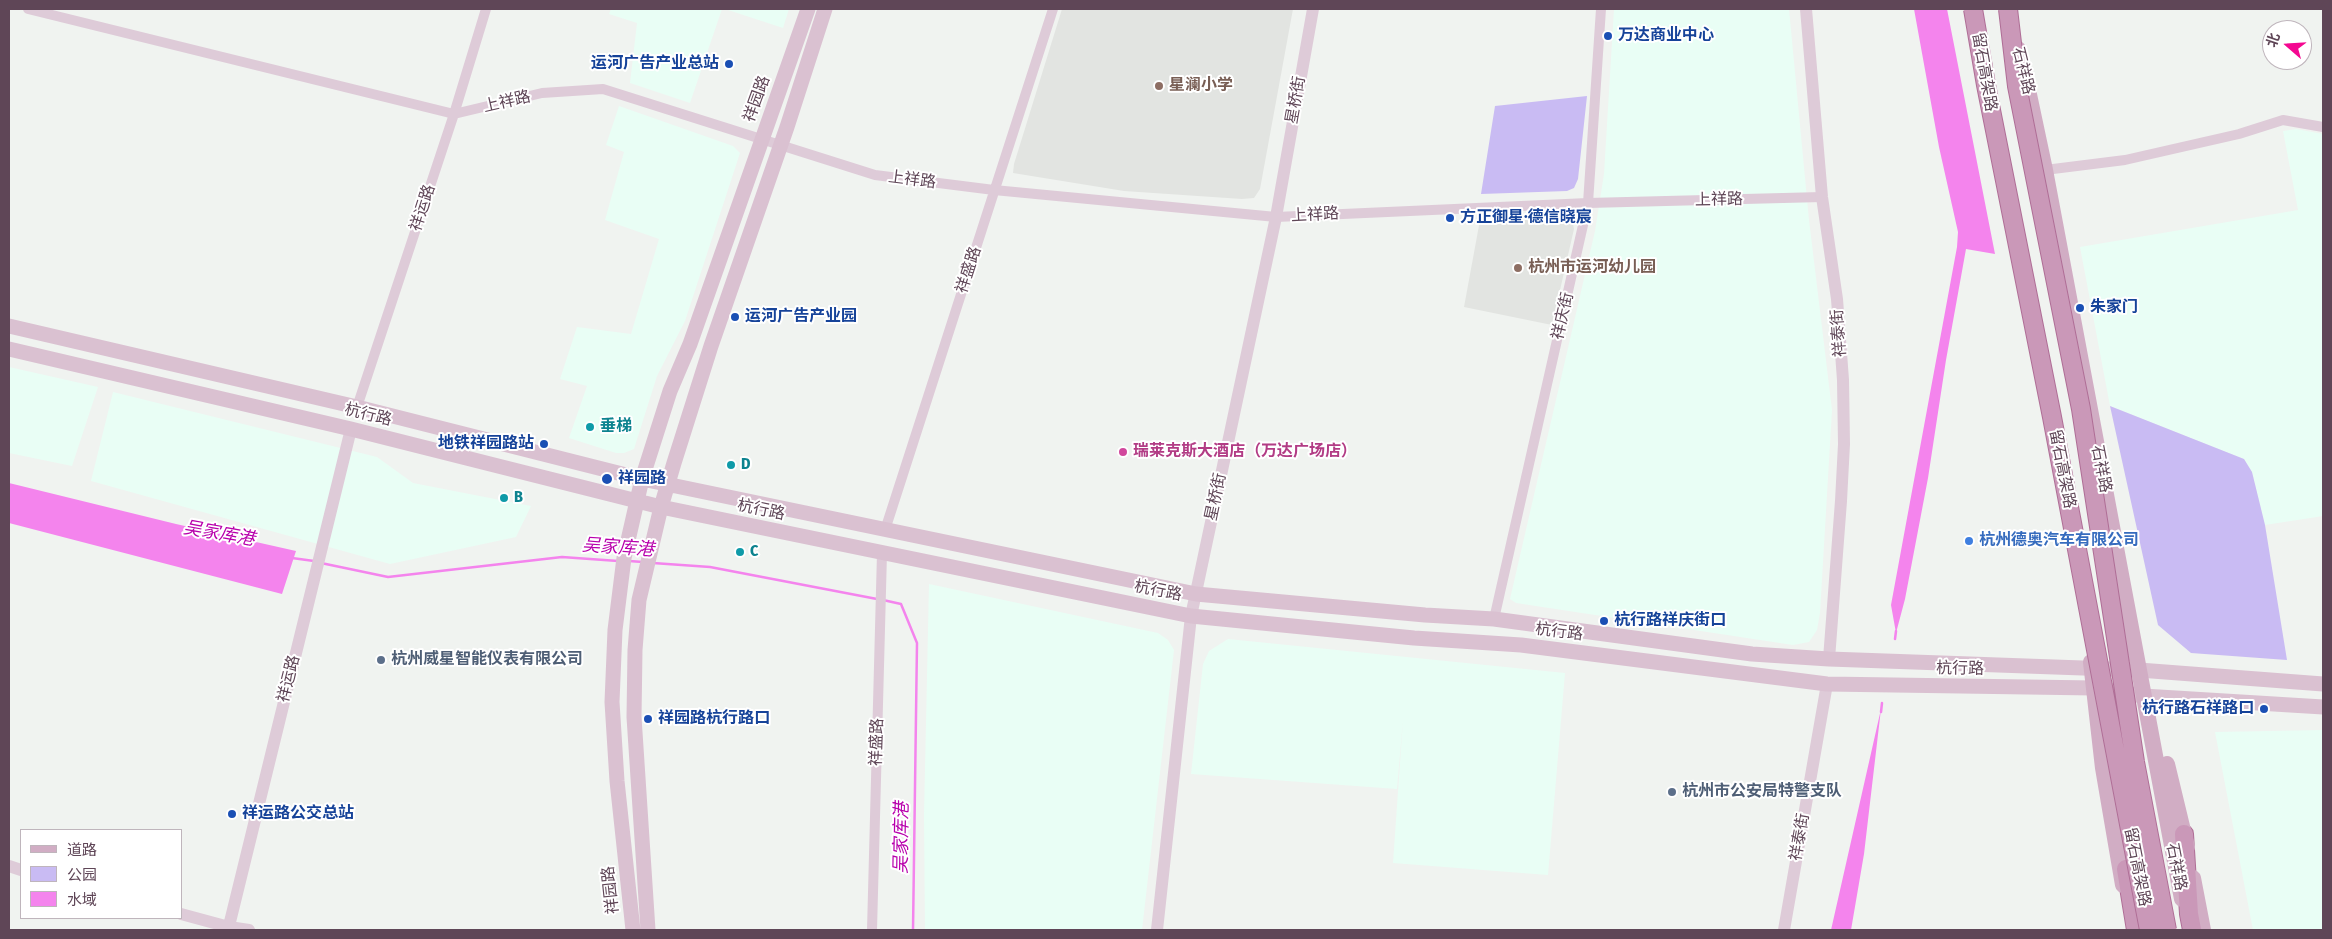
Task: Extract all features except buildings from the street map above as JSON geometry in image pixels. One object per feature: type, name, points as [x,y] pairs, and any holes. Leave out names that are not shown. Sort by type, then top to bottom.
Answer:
[{"type":"highway","name":"留石高架路","points":[[1973,9],[2149,930]]},
{"type":"highway","name":"留石高架路","points":[[2000,9],[2081,409],[2135,762],[2167,930]]},
{"type":"highway","name":"留石高架路","points":[[2007,9],[2017,86]]},
{"type":"highway","points":[[2177,836],[2187,876],[2190,925]]},
{"type":"highway","points":[[2126,869],[2136,930]]},
{"type":"main road","name":"祥园路","points":[[632,930],[617,781],[612,702],[619,589],[642,479],[670,391],[690,344],[808,9]]},
{"type":"main road","name":"祥园路","points":[[648,930],[634,717],[635,650],[639,600],[661,507],[711,346],[825,9]]},
{"type":"main road","points":[[1966,9],[2092,670],[2112,830],[2132,930]]},
{"type":"main road","name":"石祥路","points":[[2007,9],[2024,71],[2044,170],[2139,670],[2142,696]]},
{"type":"main road","name":"杭行路","points":[[9,326],[357,407],[642,479],[1196,594],[1425,616],[1494,619],[1752,654],[2092,670],[2139,670],[2323,684]]},
{"type":"main road","name":"杭行路","points":[[9,349],[351,429],[661,507],[882,554],[1191,616],[1414,638],[1521,645],[1828,684],[2094,688],[2142,696],[2323,707]]},
{"type":"main road","points":[[2142,696],[2159,729],[2177,836],[2203,930]]},
{"type":"main road","points":[[2103,768],[2111,783],[2126,869]]},
{"type":"main road","name":"石祥路","points":[[2177,836],[2190,925]]},
{"type":"street","name":"上祥路","points":[[28,9],[454,114],[542,93],[603,89],[875,175],[906,181],[1276,217],[1588,203],[1822,197]]},
{"type":"street","name":"祥运路","points":[[357,407],[454,114],[486,9]]},
{"type":"street","name":"祥盛路","points":[[885,530],[1052,9]]},
{"type":"street","name":"星桥街","points":[[1157,930],[1191,616],[1276,217],[1312,9]]},
{"type":"street","name":"祥庆街","points":[[1494,619],[1588,203],[1601,9]]},
{"type":"street","name":"祥泰街","points":[[1806,9],[1822,197],[1837,299],[1843,380],[1841,502],[1830,659]]},
{"type":"street","points":[[2044,170],[2125,160],[2238,134],[2283,120],[2323,127]]},
{"type":"street","name":"祥运路","points":[[229,929],[351,429]]},
{"type":"street","name":"祥盛路","points":[[872,930],[882,554]]},
{"type":"street","name":"祥泰街","points":[[1784,930],[1828,684]]},
{"type":"street","points":[[182,914],[229,929],[249,930]]},
{"type":"shaded area","points":[[611,9],[722,9],[690,103],[630,83],[637,23],[609,14]]},
{"type":"shaded area","points":[[725,9],[789,9],[783,28]]},
{"type":"shaded area","name":"星澜小学","points":[[1062,9],[1293,9],[1260,189],[1254,198],[1242,199],[1124,191],[1013,173],[1014,164]]},
{"type":"shaded area","points":[[1614,9],[1789,9],[1809,220],[1832,410],[1820,613],[1817,630],[1809,642],[1793,645],[1516,603],[1510,599],[1595,231],[1604,174]]},
{"type":"shaded area","points":[[619,106],[733,146],[740,153],[685,321],[657,376],[634,449],[624,453],[616,453],[569,438],[587,386],[560,379],[577,327],[631,334],[659,239],[605,220],[624,152],[606,145]]},
{"type":"shaded area","points":[[2296,129],[2323,134],[2323,516],[2265,525],[2252,472],[2244,459],[2110,406],[2080,247],[2298,210],[2283,131]]},
{"type":"shaded area","name":"杭州市运河幼儿园","points":[[1568,215],[1572,219],[1574,229],[1552,325],[1464,307],[1480,220]]},
{"type":"shaded area","points":[[9,367],[98,387],[72,466],[9,453]]},
{"type":"shaded area","points":[[113,392],[377,457],[413,483],[531,506],[516,537],[390,564],[91,481]]},
{"type":"shaded area","points":[[929,584],[1158,633],[1168,640],[1174,650],[1142,930],[925,930],[924,815]]},
{"type":"shaded area","points":[[1228,639],[1565,673],[1548,875],[1393,863],[1403,720],[1397,789],[1191,774],[1203,664],[1209,651]]},
{"type":"shaded area","points":[[2323,730],[2323,930],[2253,930],[2215,732]]},
{"type":"green space","points":[[1587,96],[1578,179],[1574,188],[1567,191],[1481,194],[1495,106]]},
{"type":"green space","points":[[2110,406],[2244,459],[2252,472],[2265,525],[2287,660],[2191,653],[2158,625]]},
{"type":"water","points":[[1914,9],[1947,9],[1995,254],[1966,249],[1946,360],[1928,478],[1905,599],[1896,633],[1891,605],[1957,247],[1958,232],[1939,147]]},
{"type":"water","points":[[9,483],[296,551],[282,594],[9,523]]},
{"type":"water","points":[[1881,709],[1864,854],[1851,930],[1831,930]]},
{"type":"waterway","name":"吴家库港","points":[[321,563],[388,577],[562,557],[618,561]]},
{"type":"waterway","name":"吴家库港","points":[[292,558],[314,561]]},
{"type":"waterway","name":"吴家库港","points":[[629,561],[643,562]]},
{"type":"waterway","name":"吴家库港","points":[[653,563],[710,567],[877,599]]},
{"type":"waterway","name":"吴家库港","points":[[883,600],[901,604],[917,643],[913,930]]},
{"type":"waterway","points":[[1895,639],[1896,631]]},
{"type":"waterway","points":[[1881,712],[1882,703]]},
{"type":"place","name":"万达商业中心","points":[[1608,36]]},
{"type":"place","name":"运河广告产业总站","points":[[729,64]]},
{"type":"place","name":"星澜小学","points":[[1159,86]]},
{"type":"place","name":"方正御星·德信晓宸","points":[[1450,218]]},
{"type":"place","name":"杭州市运河幼儿园","points":[[1518,268]]},
{"type":"place","name":"朱家门","points":[[2080,308]]},
{"type":"place","name":"运河广告产业园","points":[[735,317]]},
{"type":"place","name":"垂梯","points":[[590,427]]},
{"type":"place","name":"地铁祥园路站","points":[[544,444]]},
{"type":"place","name":"瑞莱克斯大酒店（万达广场店）","points":[[1123,452]]},
{"type":"place","name":"D","points":[[731,465]]},
{"type":"place","name":"祥园路","points":[[607,479]]},
{"type":"place","name":"B","points":[[504,498]]},
{"type":"place","name":"杭州德奥汽车有限公司","points":[[1969,541]]},
{"type":"place","name":"C","points":[[740,552]]},
{"type":"place","name":"杭行路祥庆街口","points":[[1604,621]]},
{"type":"place","name":"杭州威星智能仪表有限公司","points":[[381,660]]},
{"type":"place","name":"杭行路石祥路口","points":[[2264,709]]},
{"type":"place","name":"祥园路杭行路口","points":[[648,719]]},
{"type":"place","name":"杭州市公安局特警支队","points":[[1672,792]]},
{"type":"place","name":"祥运路公交总站","points":[[232,814]]}]
